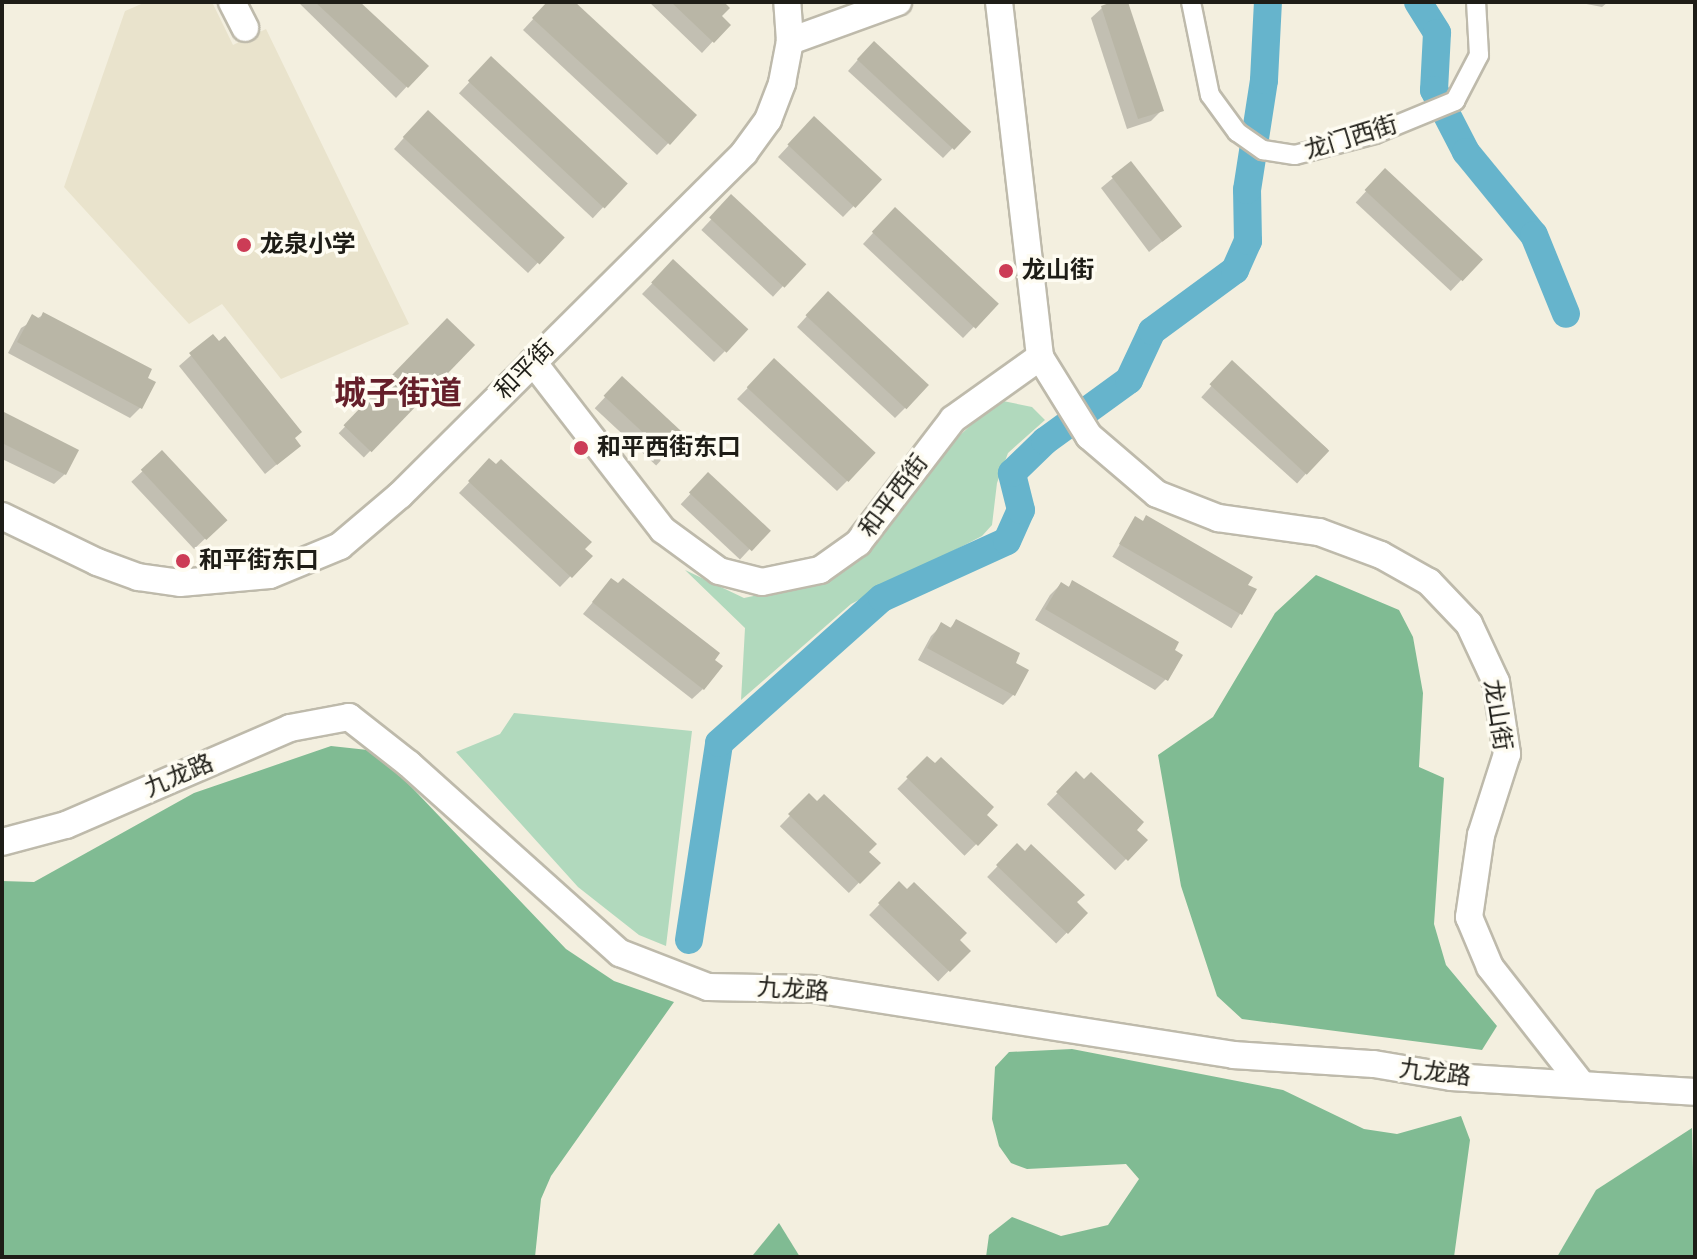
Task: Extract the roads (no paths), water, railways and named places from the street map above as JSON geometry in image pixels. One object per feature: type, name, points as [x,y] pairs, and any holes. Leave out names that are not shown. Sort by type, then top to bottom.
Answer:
[{"type":"street","points":[[232,2],[245,28]]},
{"type":"street","name":"和平街","points":[[2,516],[138,577],[180,583],[270,575],[316,559],[370,524],[744,153],[768,120],[790,41],[787,2]]},
{"type":"street","points":[[790,41],[898,2]]},
{"type":"street","name":"龙山街","points":[[999,2],[1040,357],[1089,436],[1157,494],[1218,518],[1319,532],[1381,555],[1429,582],[1469,624],[1496,682],[1507,754],[1481,835],[1469,917],[1490,967],[1580,1082]]},
{"type":"street","name":"龙门西街","points":[[1191,2],[1210,95],[1237,132],[1263,150],[1295,155],[1389,129],[1455,101],[1479,55],[1476,2]]},
{"type":"street","name":"和平西街","points":[[533,362],[663,530],[719,571],[762,582],[820,570],[858,543],[953,419],[1040,357]]},
{"type":"street","name":"九龙路","points":[[2,842],[66,825],[290,728],[349,717],[409,764],[620,953],[708,987],[813,989],[1233,1055],[1374,1064],[1451,1077],[1580,1082],[1695,1092]]},
{"type":"waterway","points":[[689,940],[719,743],[882,598],[1007,541],[1021,510],[1012,473],[1045,441],[1129,380],[1152,331],[1235,270],[1248,241],[1247,190],[1264,80],[1268,2]]},
{"type":"waterway","points":[[1418,2],[1437,33],[1434,90],[1466,152],[1534,235],[1566,314]]},
{"type":"place","name":"龙泉小学","points":[[244,245]]},
{"type":"place","name":"龙山街","points":[[1006,271]]},
{"type":"place","name":"和平西街东口","points":[[581,448]]},
{"type":"place","name":"和平街东口","points":[[183,561]]},
{"type":"district","name":"城子街道","points":[[398,393]]}]
